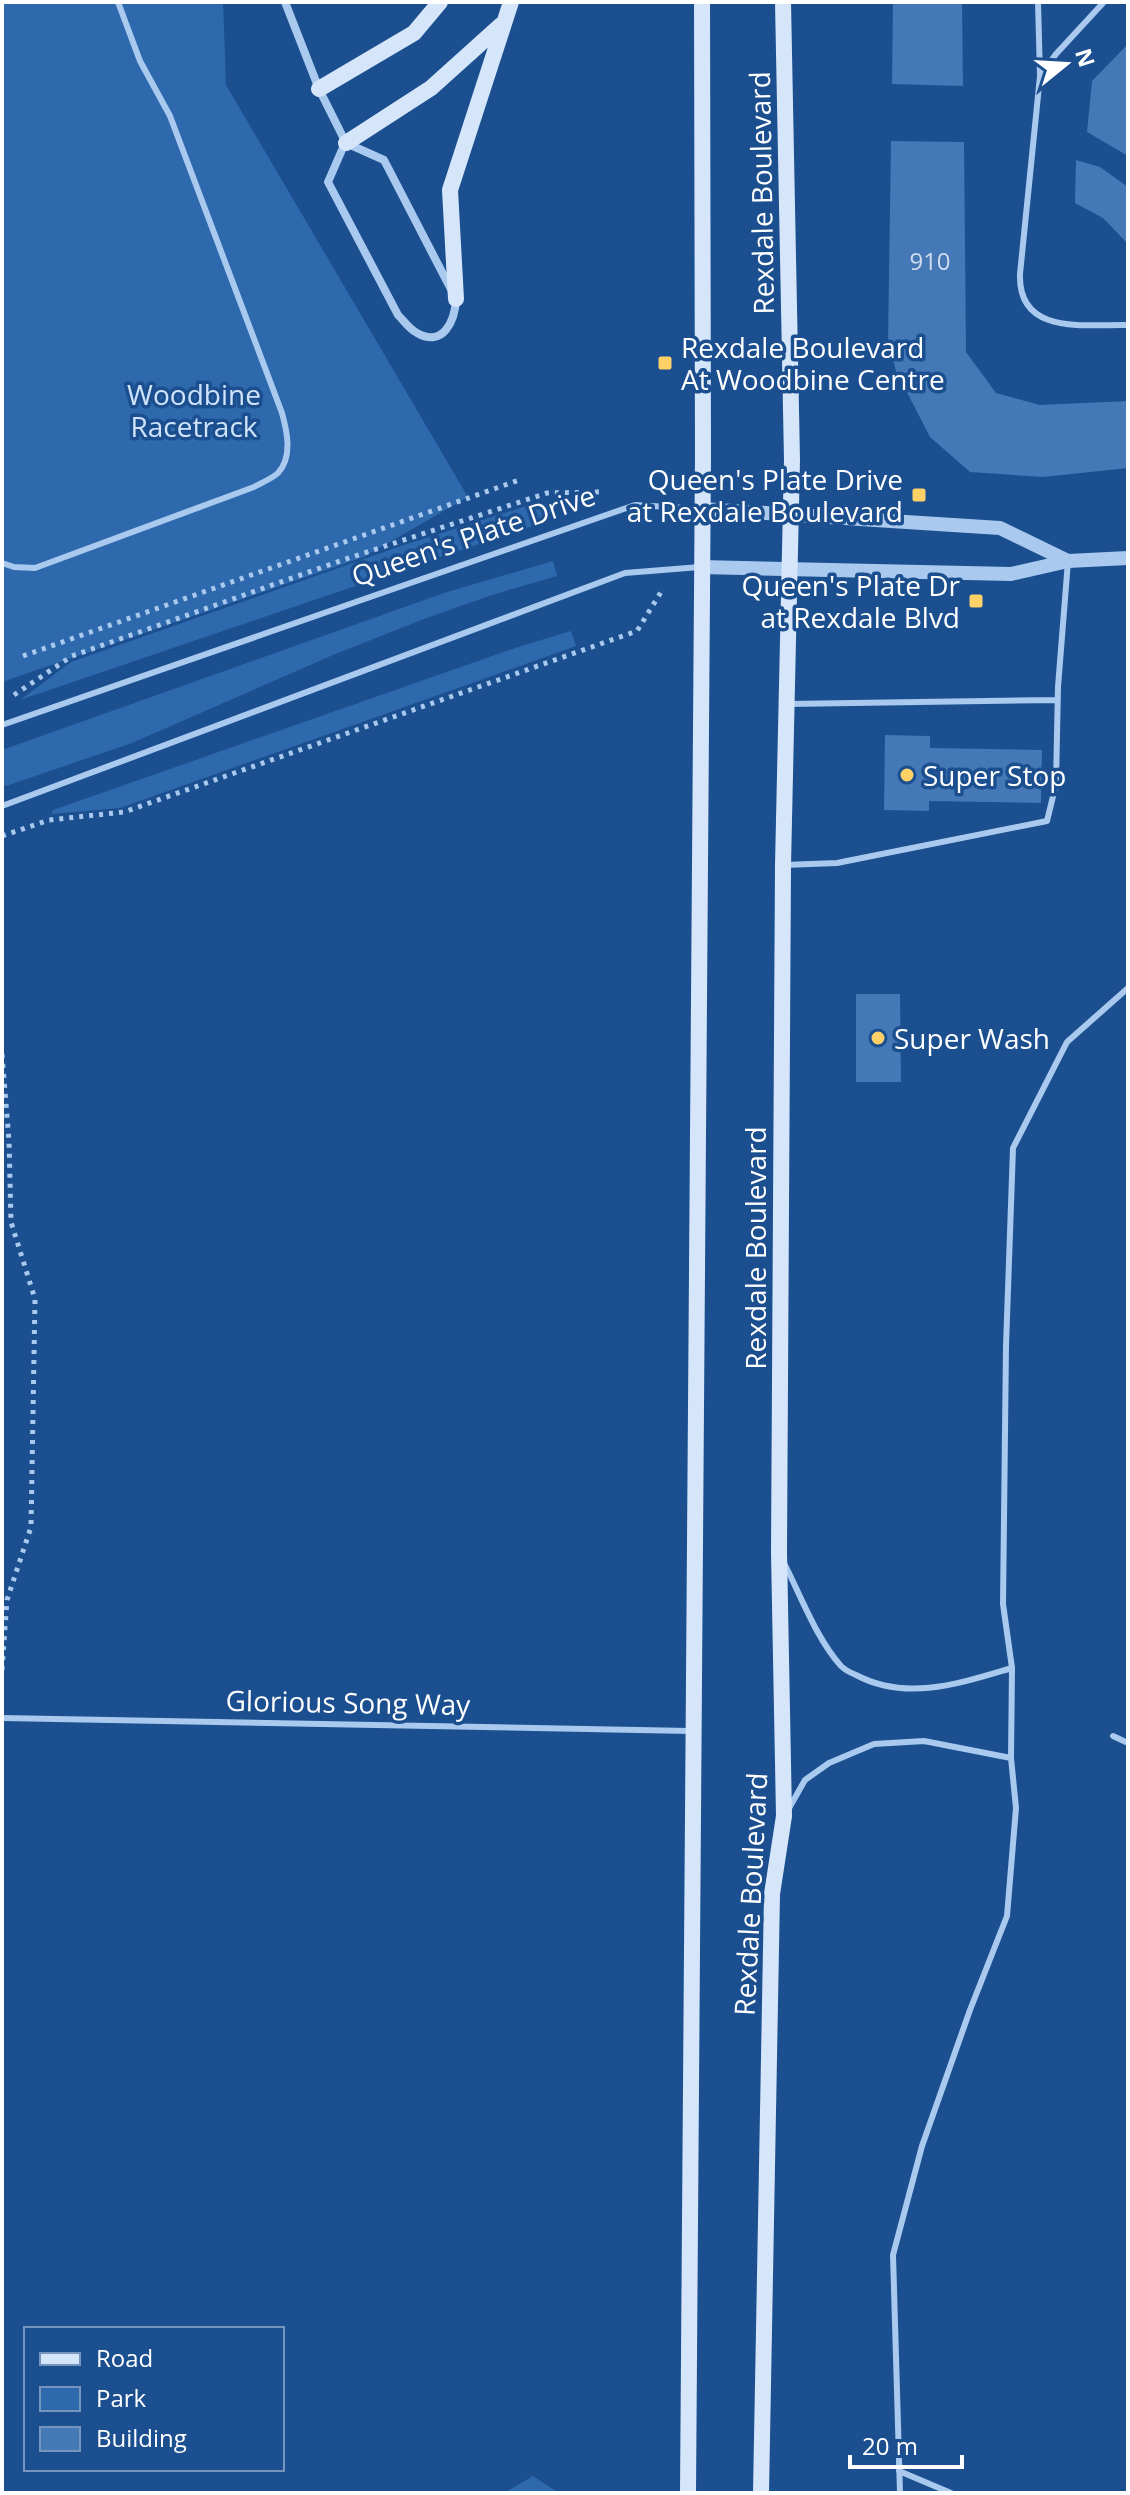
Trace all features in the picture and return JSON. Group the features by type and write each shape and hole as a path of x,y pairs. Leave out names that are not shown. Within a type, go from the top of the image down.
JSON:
{"main road":[{"path":"319,89 414,33 440,2"},
{"path":"456,299 450,190 511,2"},
{"name":"Rexdale Boulevard","path":"688,2493 702,509 702,2"},
{"name":"Rexdale Boulevard","path":"761,2493 772,1894 784,1816 779,1552 783,865 792,460 783,2"},
{"path":"346,143 431,88 502,24"}],"street":[{"path":"285,2 319,89 346,143 384,160 456,299 455,316 447,330 434,336 422,335 413,331 398,315 328,182 346,143"},
{"name":"Queen's Plate Drive","path":"702,509 1000,528 1068,561"},
{"name":"Queen's Plate Drive","path":"701,567 1011,574 1068,561 1128,558"}],"lane":[{"path":"2,563 35,568 254,487 278,473 286,457 288,435 282,413 170,116 140,61 118,2"},
{"path":"1038,2 1040,76 1020,274 1022,295 1034,313 1053,323 1128,325"},
{"path":"1040,76 1104,2"},
{"name":"Queen's Plate Drive","path":"2,725 635,505 702,509"},
{"path":"783,865 837,863 1047,821 1056,784 1057,700 1068,561"},
{"name":"Queen's Plate Drive","path":"2,806 625,573 701,567"},
{"path":"787,704 1057,700"},
{"path":"900,2493 893,2255 922,2146 1007,1916 1016,1808 1011,1758 1012,1668 1003,1590 1006,1346 1013,1148 1067,1042 1128,988"},
{"path":"779,1552 842,1668 866,1681 896,1689 947,1687 1012,1668"},
{"name":"Glorious Song Way","path":"2,1718 693,1731"},
{"path":"1113,1736 1128,1743"},
{"path":"784,1816 805,1780 829,1763 874,1744 924,1741 1011,1758"},
{"path":"899,2471 951,2493"}],"path":[{"path":"23,656 522,479"},
{"path":"9,698 72,656 503,506 547,493 599,491 635,505"},
{"path":"2,836 49,820 124,812 637,631 675,568"},
{"path":"2,1054 11,1222 35,1299 31,1527 7,1600 2,1670"}],"green space":[{"name":"Woodbine Racetrack","path":"2,2 223,2 226,85 468,497 364,557 2,682"},
{"path":"539,502 544,522 20,700 71,662 398,547"},
{"path":"553,561 557,576 424,619 333,655 132,743 6,786 2,784 2,750 444,593"},
{"path":"571,631 576,646 120,808 52,814 53,810"},
{"path":"533,2476 559,2493 504,2493"}],"building":[{"path":"893,2 962,2 963,86 892,84"},
{"path":"1128,44 1128,156 1087,132 1092,81"},
{"path":"891,141 964,142 966,352 996,393 1040,405 1128,401 1128,468 1043,477 970,472 930,437 896,371 888,341"},
{"path":"1076,160 1100,167 1128,187 1128,244 1103,218 1075,203"},
{"path":"885,735 930,736 930,748 1042,750 1041,803 929,801 929,811 884,810"},
{"name":"Super Wash","path":"856,994 900,994 901,1082 856,1082"}],"place":[{"name":"Rexdale Boulevard At Woodbine Centre","path":"665,363"},
{"name":"Queen's Plate Drive at Rexdale Boulevard","path":"919,495"},
{"name":"Queen's Plate Dr at Rexdale Blvd","path":"976,601"},
{"name":"Super Stop","path":"907,775"},
{"name":"Super Wash","path":"878,1038"}]}
